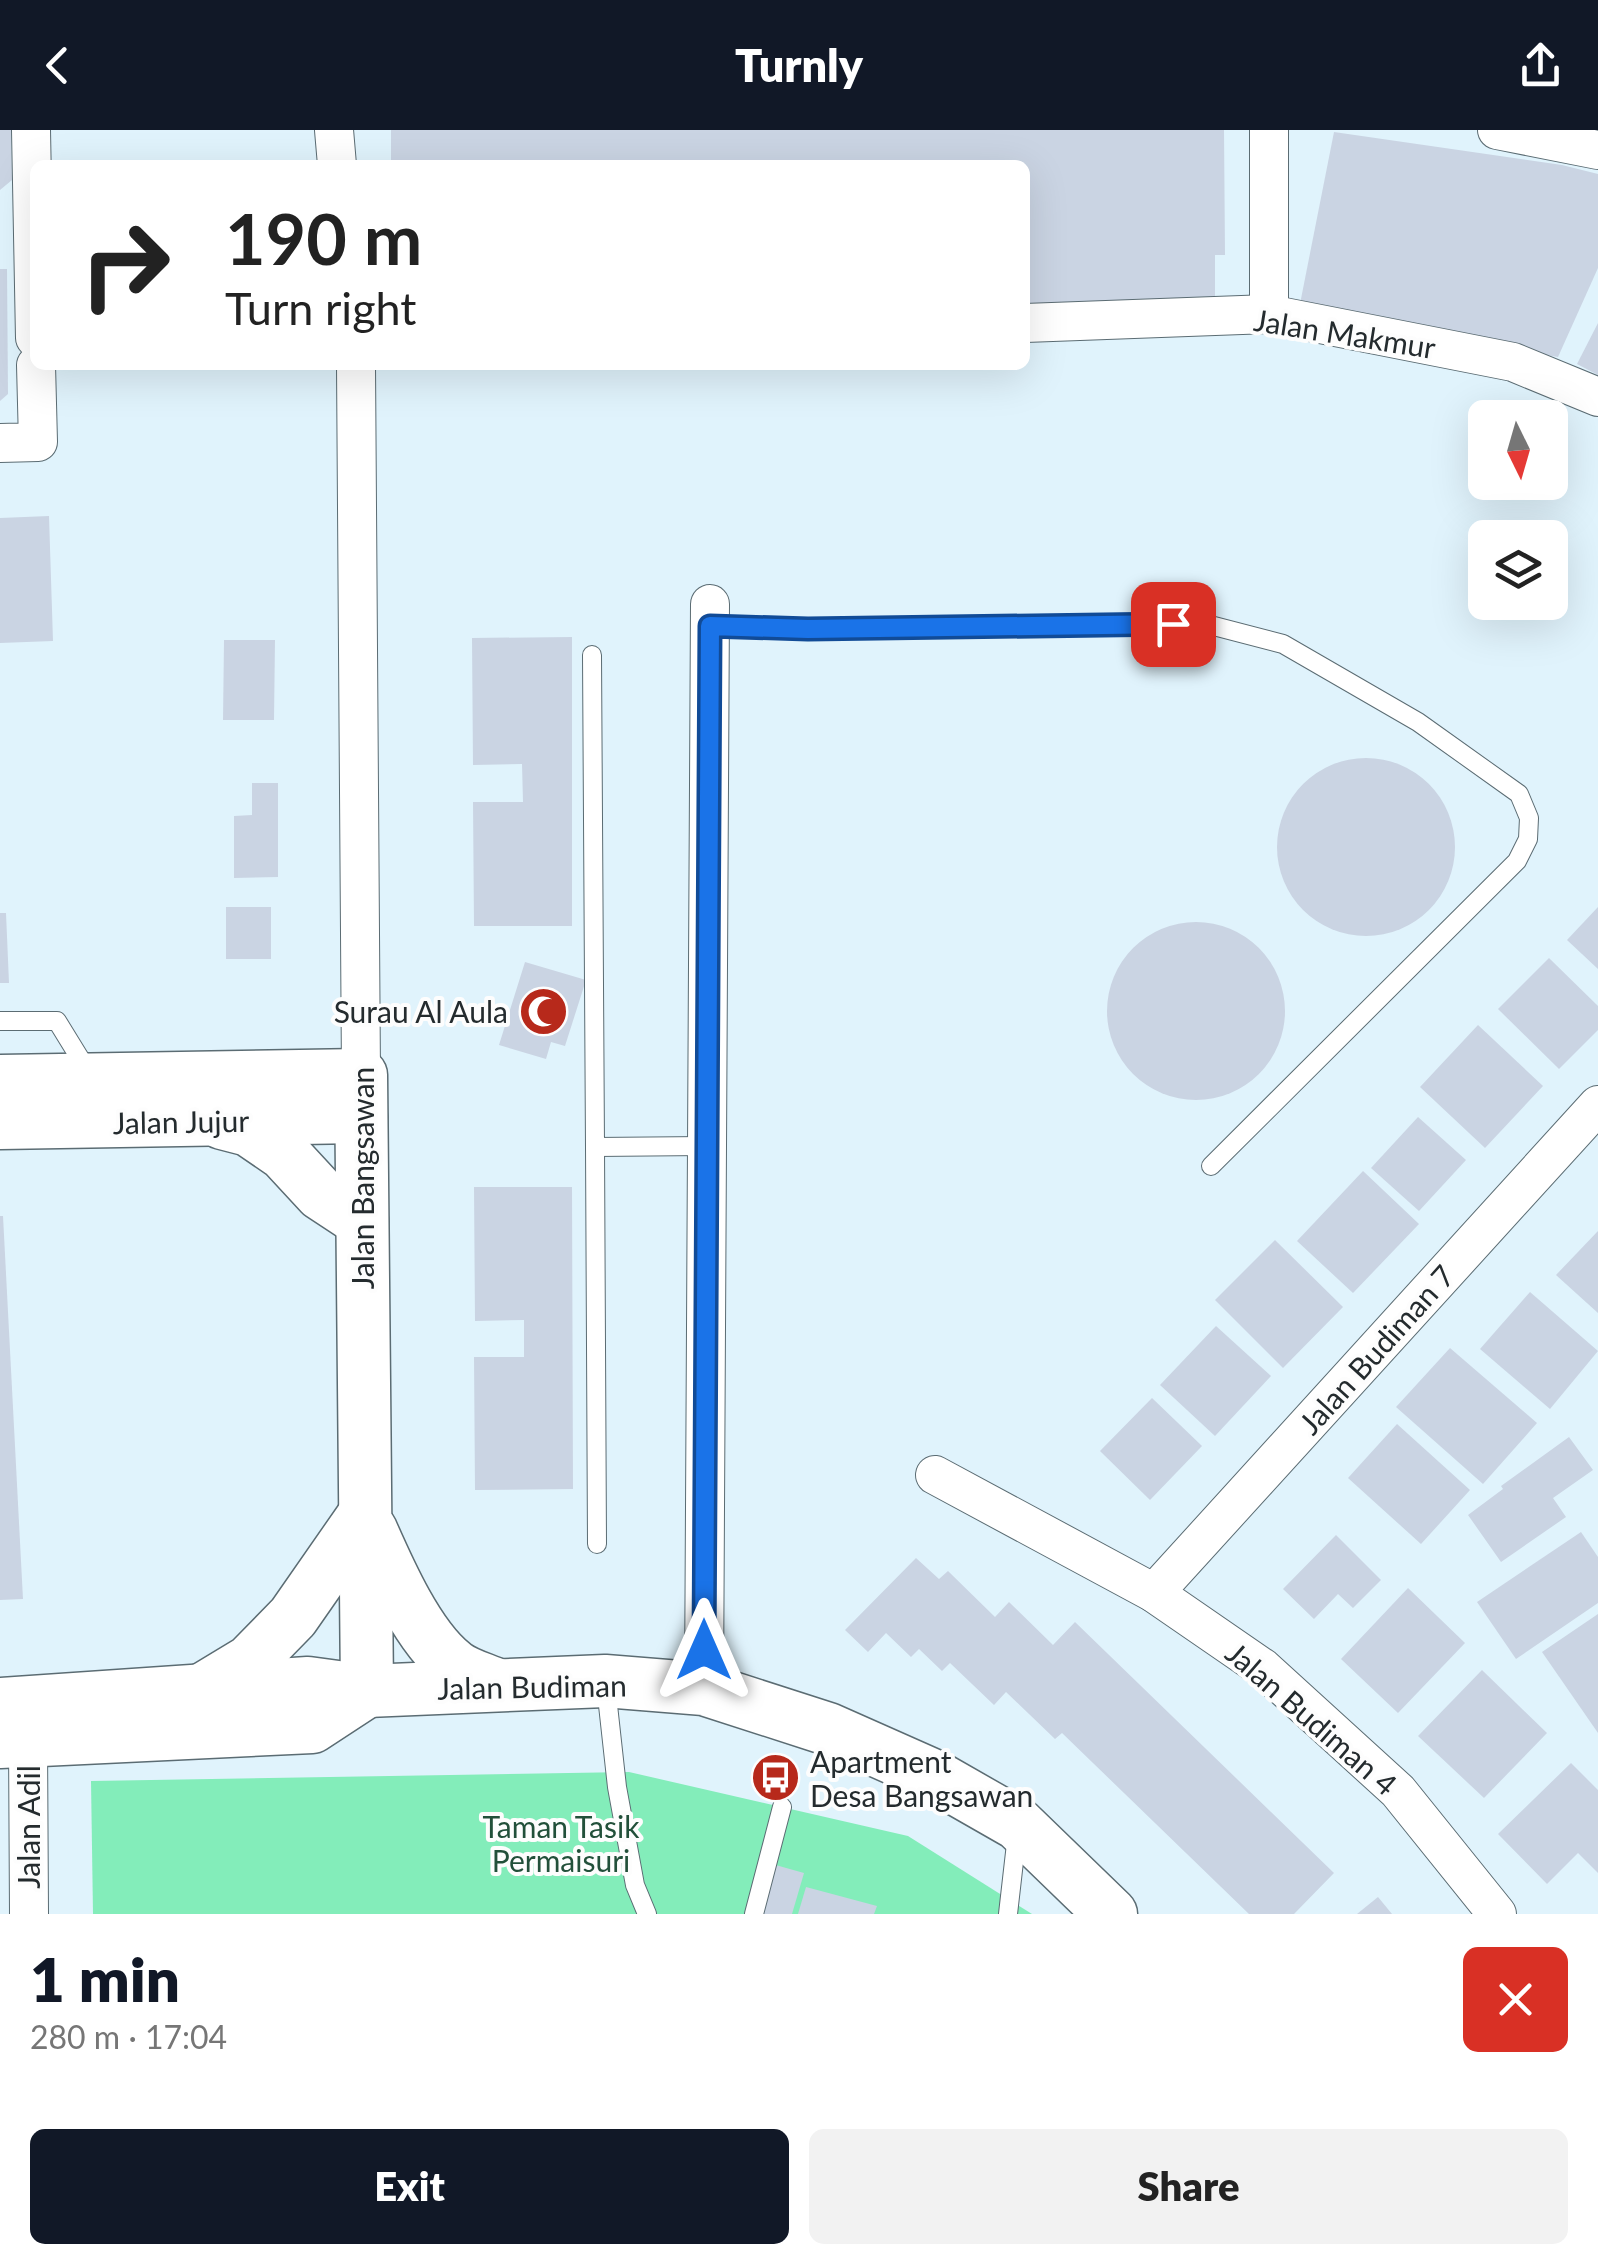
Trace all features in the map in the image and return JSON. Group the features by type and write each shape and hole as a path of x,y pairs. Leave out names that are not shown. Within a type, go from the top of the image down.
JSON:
{"street":[{"path":"30,308 16,223 31,130"},
{"path":"334,130 337,160"},
{"path":"1269,130 1269,314"},
{"path":"1497,130 1598,150"},
{"name":"Jalan Makmur","path":"1030,323 1269,314 1513,362 1598,396"},
{"path":"0,442 38,442 36,370"},
{"name":"Jalan Bangsawan","path":"356,370 367,1691"},
{"path":"704,1689 710,615"},
{"name":"Jalan Jujur","path":"0,1081 86,1080 361,1096"},
{"name":"Jalan Jujur","path":"0,1123 216,1121 361,1096"},
{"name":"Jalan Budiman 7","path":"1154,1593 1598,1105"},
{"path":"216,1121 249,1130 284,1154 320,1194 362,1222"},
{"name":"Jalan Budiman 4","path":"935,1475 1154,1593 1263,1668 1398,1791 1496,1914"},
{"path":"364,1515 398,1589 436,1644 454,1666 497,1685"},
{"path":"201,1690 250,1661 293,1618 364,1515"},
{"name":"Jalan Budiman","path":"9,1729 201,1690 308,1684 367,1691 605,1681 704,1689 828,1729 934,1776 1018,1824 1111,1914"},
{"path":"9,1729 312,1727 367,1691"},
{"name":"Jalan Adil","path":"9,1729 28,1914"}],"lane":[{"path":"710,615 808,629 1210,625 1283,644 1418,722 1519,794 1529,818 1528,839 1517,861 1210,1166"},
{"path":"592,654 597,1544"},
{"path":"0,1021 57,1020 81,1060 86,1080"},
{"path":"595,1148 706,1146"},
{"path":"605,1681 617,1787 635,1885 646,1914"},
{"path":"754,1914 782,1808"},
{"path":"1008,1914 1018,1824"}],"green space":[{"name":"Taman Tasik Permaisuri","path":"629,1772 908,1836 1032,1914 93,1914 91,1781"}],"building":[{"path":"0,130 11,130 12,180 0,190"},
{"path":"391,130 1224,130 1225,255 1215,255 1215,306 1030,308 1030,160 391,160"},
{"path":"1334,132 1562,165 1598,174 1598,268 1558,357 1298,314"},
{"path":"0,269 7,269 8,394 0,401"},
{"path":"1598,323 1598,375 1577,364"},
{"path":"49,516 53,641 0,643 0,518"},
{"path":"572,637 572,926 474,926 473,802 523,802 522,764 473,765 472,638"},
{"path":"224,640 275,640 274,720 223,720"},
{"path":"1366,758 1400,765 1429,784 1448,813 1455,847 1448,881 1429,910 1400,929 1366,936 1332,929 1303,910 1284,881 1277,847 1284,813 1303,784 1332,765"},
{"path":"252,783 278,783 278,877 234,878 234,816 252,815"},
{"path":"226,907 271,907 271,959 226,959"},
{"path":"1598,907 1598,969 1567,940"},
{"path":"0,913 6,913 9,983 0,983"},
{"path":"1196,922 1230,929 1259,948 1278,977 1285,1011 1278,1045 1259,1074 1230,1093 1196,1100 1162,1093 1133,1074 1114,1045 1107,1011 1114,977 1133,948 1162,929"},
{"path":"1549,958 1598,1006 1598,1030 1559,1069 1498,1009"},
{"name":"Surau Al Aula","path":"525,962 586,980 565,1046 551,1042 546,1059 499,1045"},
{"path":"1478,1025 1543,1086 1485,1148 1420,1087"},
{"path":"1418,1117 1466,1160 1419,1211 1371,1168"},
{"path":"1363,1171 1419,1224 1353,1293 1297,1241"},
{"path":"474,1187 572,1187 573,1489 475,1490 474,1357 524,1357 524,1320 475,1321"},
{"path":"0,1216 23,1599 0,1600"},
{"path":"1598,1231 1598,1313 1556,1275"},
{"path":"1275,1240 1343,1307 1283,1368 1215,1300"},
{"path":"1530,1292 1598,1351 1550,1409 1480,1349"},
{"path":"1216,1326 1271,1376 1215,1436 1160,1385"},
{"path":"1450,1348 1537,1423 1483,1484 1396,1407"},
{"path":"1152,1398 1202,1446 1150,1500 1100,1451"},
{"path":"1397,1424 1470,1490 1421,1544 1348,1478"},
{"path":"1569,1437 1593,1470 1553,1498 1566,1517 1501,1562 1468,1515"},
{"path":"1581,1532 1598,1557 1598,1603 1516,1659 1477,1602"},
{"path":"1336,1535 1381,1580 1353,1608 1338,1594 1314,1619 1283,1589"},
{"path":"916,1558 939,1579 948,1571 995,1617 1009,1602 1053,1645 1075,1622 1334,1873 1294,1914 1249,1914 1062,1733 1055,1739 1006,1692 994,1705 950,1663 942,1671 919,1649 911,1657 886,1633 868,1652 845,1630"},
{"path":"1408,1588 1465,1643 1398,1713 1341,1659"},
{"path":"1598,1614 1598,1733 1542,1652"},
{"path":"1482,1670 1547,1733 1484,1798 1418,1736"},
{"path":"1571,1763 1598,1790 1598,1873 1578,1853 1547,1884 1498,1834"},
{"path":"772,1864 804,1873 792,1914 758,1914"},
{"path":"806,1887 877,1906 874,1914 798,1914"},
{"path":"1378,1897 1392,1914 1357,1914"}],"place":[{"name":"Surau Al Aula","path":"543,1011"},
{"name":"Apartment Desa Bangsawan","path":"775,1778"}],"route":[{"path":"704,1650 710,626 808,629 1173,624"}]}
